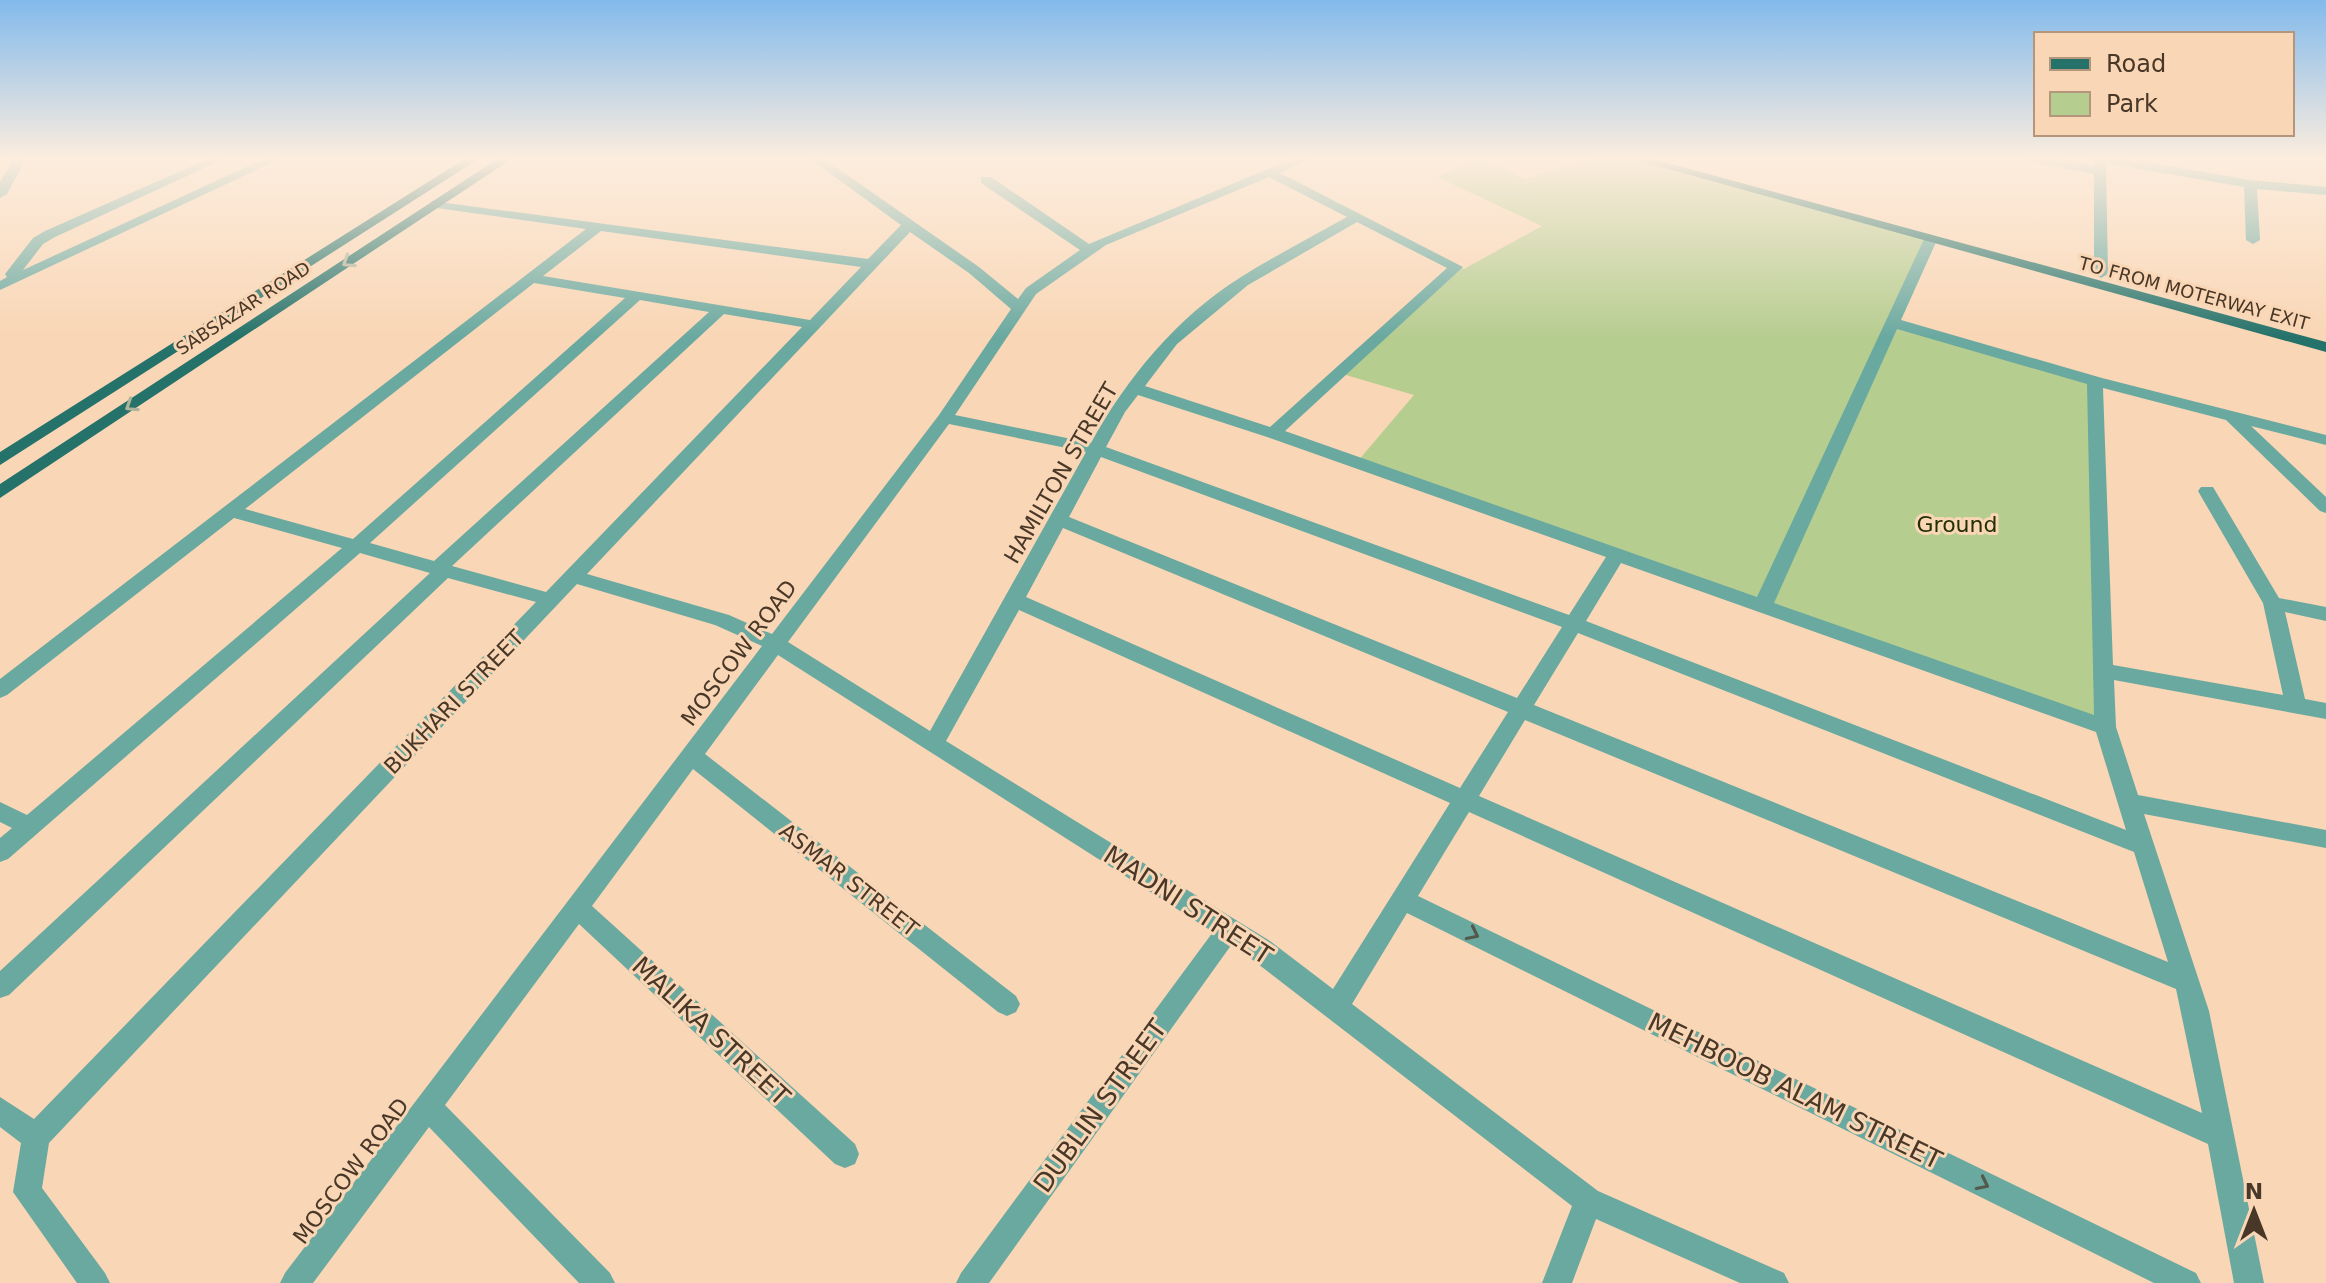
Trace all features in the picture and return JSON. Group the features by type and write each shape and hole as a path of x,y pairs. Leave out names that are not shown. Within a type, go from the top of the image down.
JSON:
{"main road":[{"name":"SABSAZAR ROAD","path":"0,460 380,218"},
{"name":"SABSAZAR ROAD","path":"0,492 416,218"},
{"name":"TO FROM MOTERWAY EXIT","path":"1850,218 2326,347"},
{"name":"TO FROM MOTERWAY EXIT","path":"1897,218 2326,333"}],"street":[{"path":"18,278 12,274 38,241 89,218"},
{"path":"0,286 147,218"},
{"path":"534,218 872,264"},
{"path":"899,218 974,270 1019,308"},
{"path":"1042,218 1089,250"},
{"name":"MOSCOW ROAD","path":"295,1283 945,418 1031,291 1101,242 1160,218"},
{"name":"HAMILTON STREET","path":"934,743 1095,449 1134,388 1172,341 1243,282 1355,218"},
{"path":"1273,433 1456,267 1362,218"},
{"path":"2100,218 2101,274"},
{"path":"2252,218 2253,240"},
{"name":"BUKHARI STREET","path":"36,1137 909,225"},
{"path":"0,690 597,227"},
{"path":"1763,606 1930,240"},
{"path":"531,278 815,325"},
{"path":"0,852 356,546 636,296"},
{"path":"0,987 721,309"},
{"path":"1893,323 2326,440"},
{"path":"2095,380 2105,727 2196,1011 2249,1283"},
{"path":"1134,388 1273,433 2105,727"},
{"path":"2231,416 2326,507"},
{"path":"945,418 1095,449 1571,623 2143,846"},
{"path":"2207,491 2273,603 2296,705"},
{"path":"231,511 552,600"},
{"path":"1057,519 2186,981"},
{"path":"1336,1007 1571,623 1617,554"},
{"name":"MADNI STREET","path":"574,577 722,620 775,644 1261,949 1588,1201 1774,1283"},
{"path":"1015,600 2220,1135"},
{"path":"2273,603 2326,614"},
{"path":"2104,671 2326,711"},
{"name":"ASMAR STREET","path":"692,756 1007,1004"},
{"path":"2129,802 2326,839"},
{"path":"0,811 29,827"},
{"name":"MEHBOOB ALAM STREET","path":"1403,900 2186,1283"},
{"name":"MALIKA STREET","path":"578,908 845,1154"},
{"name":"DUBLIN STREET","path":"971,1283 1229,929"},
{"path":"429,1108 600,1283"},
{"path":"0,1110 36,1137 27,1192 95,1283"},
{"path":"1557,1283 1588,1201"}],"green space":[{"name":"Ground","path":"1525,218 1850,218 1930,240 1893,322 2095,380 2105,727 1357,462 1414,395 1339,373 1456,267 1464,269 1542,226"}]}
